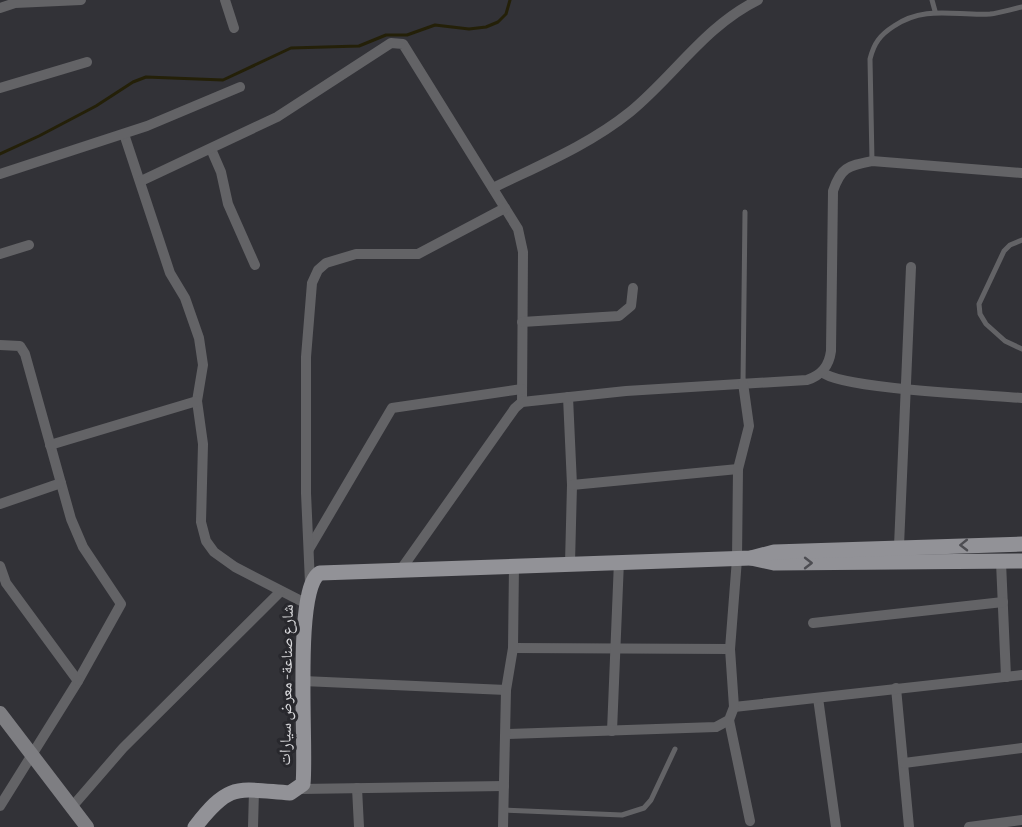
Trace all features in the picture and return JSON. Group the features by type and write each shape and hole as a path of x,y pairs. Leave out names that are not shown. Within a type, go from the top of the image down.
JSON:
{"main road":[{"path":"744,559 767,553 900,546 1022,544"},
{"path":"315,578 402,568 619,561 744,559 774,564 1022,561"},
{"name":"شارع صناعة- معرض سيارات","path":"195,827 223,795 233,791 290,793 300,789 303,778 303,681 307,604 315,578"},
{"path":"0,713 87,827"}],"street":[{"path":"0,8 14,2 81,0"},
{"path":"225,0 234,28"},
{"path":"493,188 597,135 631,111 716,26 758,0"},
{"path":"141,182 277,117 391,44 404,44 518,229 523,252 522,402"},
{"path":"0,88 87,62"},
{"path":"0,174 124,134 240,87"},
{"path":"124,134 170,273 185,298 199,338 203,365 196,401 203,444 201,522 206,541 214,552 235,567 307,604"},
{"path":"211,149 221,172 228,204 255,265"},
{"path":"402,568 515,408 522,402 742,383 807,380 822,372 831,351 834,191 839,174 851,165 872,161 1022,172"},
{"path":"315,578 309,549 306,493 306,357 312,283 318,270 326,262 356,254 418,254 505,208"},
{"path":"0,254 29,245"},
{"path":"900,546 911,267"},
{"path":"522,322 619,316 631,306 633,288"},
{"path":"0,345 20,346 26,354 71,519 83,546 121,604 78,681 0,806"},
{"path":"822,372 836,379 907,389 1022,398"},
{"path":"742,383 749,426 738,469 744,559 730,649 734,707 729,720 750,821"},
{"path":"309,549 392,408 522,389"},
{"path":"568,397 572,485 570,563"},
{"path":"50,445 196,401"},
{"path":"572,485 738,469"},
{"path":"0,504 61,483"},
{"path":"612,730 619,561"},
{"path":"1001,562 1006,677"},
{"path":"503,827 506,690 513,648 513,565"},
{"path":"0,566 6,583 78,681"},
{"path":"71,808 123,748 280,592"},
{"path":"813,623 1003,602"},
{"path":"513,648 730,649"},
{"path":"734,707 1022,675"},
{"path":"303,681 506,690"},
{"path":"896,688 909,827"},
{"path":"818,698 836,827"},
{"path":"506,734 716,727 729,720"},
{"path":"904,763 1022,748"},
{"path":"300,789 504,786"},
{"path":"357,788 359,827"},
{"path":"253,827 254,790"},
{"path":"969,827 1022,820"}],"lane":[{"path":"932,0 935,11"},
{"path":"872,161 870,59 874,44 883,33 906,17 935,11 992,14 1022,7"},
{"path":"742,383 745,212"},
{"path":"1022,240 1010,245 1004,251 980,304 980,314 986,324 1005,341 1022,349"},
{"path":"503,810 622,815 636,812 651,801 675,749"}],"waterway":[{"path":"0,154 96,106 133,82 146,77 223,80 291,48 359,46 386,35 407,35 435,25 469,29 486,27 498,22 506,14 510,0"}]}
